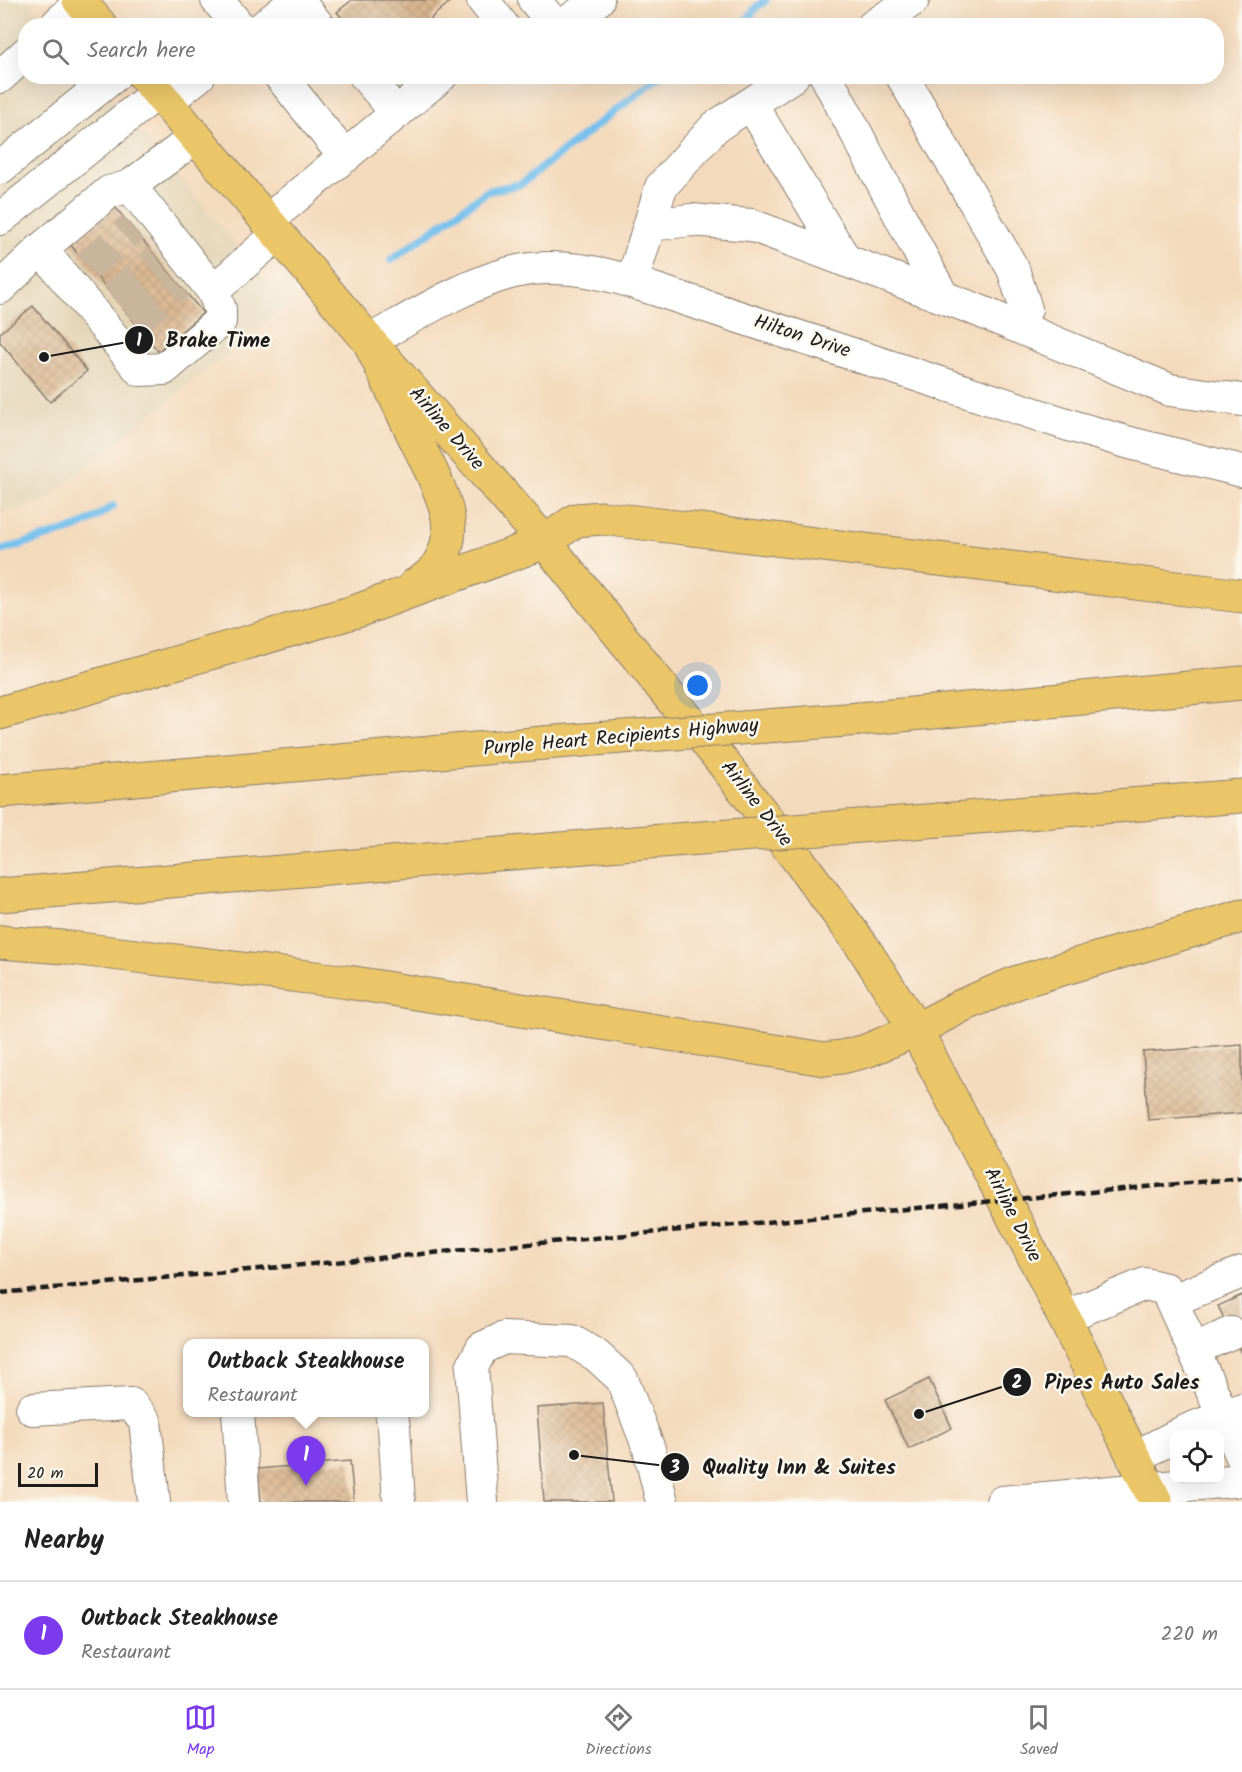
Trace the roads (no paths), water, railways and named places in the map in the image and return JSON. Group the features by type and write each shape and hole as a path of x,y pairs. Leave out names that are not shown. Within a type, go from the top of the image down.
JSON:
{"main road":[{"name":"Airline Drive","path":"156,90 369,341 544,542 720,759 863,947 916,1029 1153,1496"},
{"path":"357,611 418,583 433,573 443,557 448,541 448,519 441,495 369,341"},
{"path":"0,713 357,611 544,542 576,520 602,518 1242,596"},
{"name":"Purple Heart Recipients Highway","path":"0,791 543,743 859,719 1242,683"},
{"path":"0,895 1242,796"},
{"path":"0,942 97,951 348,982 824,1059 866,1051 1018,982 1242,916"}],"street":[{"path":"217,0 232,18"},
{"path":"274,18 297,0 313,18"},
{"path":"483,0 497,18"},
{"path":"534,0 549,18"},
{"path":"573,18 598,0"},
{"path":"885,18 913,0"},
{"path":"70,18 87,9"},
{"path":"0,77 18,60"},
{"path":"0,168 104,84"},
{"path":"0,219 156,90 174,84"},
{"path":"286,84 345,157"},
{"path":"372,84 397,113"},
{"path":"185,270 273,228 345,157 431,84"},
{"path":"632,282 661,187 715,127 782,84"},
{"path":"830,84 943,297"},
{"path":"907,84 1013,269 1026,309 1019,327"},
{"path":"751,104 846,261"},
{"path":"0,287 109,192 130,186 196,137"},
{"path":"41,249 78,273 125,331 140,370 164,369 220,321 220,309 142,220 130,186"},
{"path":"650,225 691,220 751,225 943,297 1170,390 1242,400"},
{"name":"Hilton Drive","path":"369,341 454,295 510,273 541,268 578,270 610,275 1086,430 1242,471"},
{"path":"1171,1301 1242,1272"},
{"path":"1019,1501 1153,1496 1242,1460 1233,1413 1193,1350 1166,1289 1145,1284 1064,1317"},
{"path":"1193,1350 1231,1332"},
{"path":"482,1502 472,1366 482,1348 504,1338 572,1341 597,1356 622,1379 649,1449 662,1502"},
{"path":"32,1409 131,1404 145,1421 154,1502"},
{"path":"1187,1430 1233,1413"},
{"path":"238,1417 244,1502"},
{"path":"391,1417 394,1427 399,1502"},
{"path":"1134,1458 1170,1439"}],"waterway":[{"path":"748,18 766,0"},
{"path":"391,260 488,191 521,184 650,84"},
{"path":"0,551 78,527 113,506"}],"tunnel":[{"path":"87,266 133,228"},
{"path":"113,297 159,260"},
{"path":"134,322 179,284"}],"railway":[{"path":"0,1293 1242,1178"}],"place":[{"name":"Brake Time","path":"44,357"},
{"name":"Pipes Auto Sales","path":"919,1414"},
{"name":"Quality Inn & Suites","path":"574,1455"},
{"name":"Outback Steakhouse","path":"306,1486"}]}
